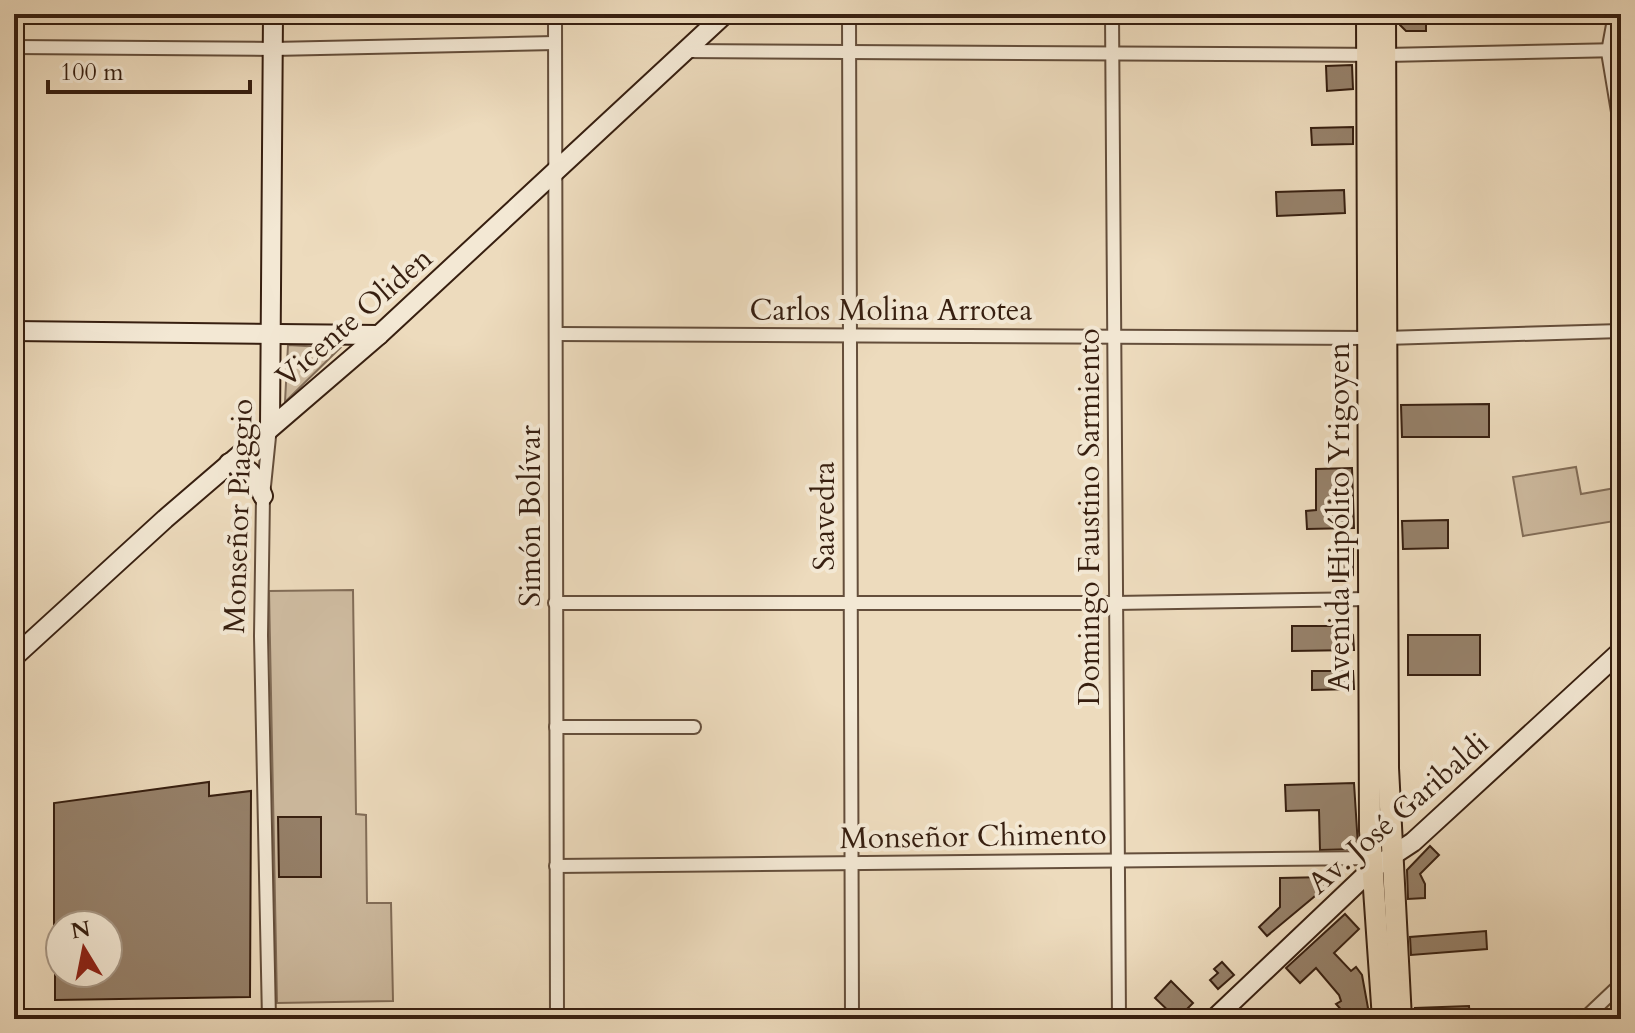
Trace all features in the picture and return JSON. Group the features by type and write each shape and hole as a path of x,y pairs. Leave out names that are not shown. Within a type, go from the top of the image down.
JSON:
{"main road":[{"name":"Avenida Hipólito Yrigoyen","path":"1367,14 1376,55 1377,338 1388,768 1378,861 1401,1019"},
{"name":"Avenida Hipólito Yrigoyen","path":"1376,55 1385,14"},
{"name":"Avenida Hipólito Yrigoyen","path":"1377,338 1370,599 1383,1019"}],"street":[{"name":"Monseñor Piaggio","path":"269,1019 262,754 263,496 270,427 273,14"},
{"name":"Simón Bolívar","path":"555,14 557,1019"},
{"name":"Vicente Oliden","path":"14,657 229,463 379,335 725,14"},
{"name":"Saavedra","path":"849,14 852,1019"},
{"name":"Domingo Faustino Sarmiento","path":"1112,14 1119,1019"},
{"path":"1615,14 1614,51 1621,130"},
{"path":"14,47 273,49 555,43"},
{"path":"685,51 1376,55 1614,51"},
{"path":"14,331 379,335"},
{"name":"Carlos Molina Arrotea","path":"557,334 1377,338 1621,331"},
{"path":"229,463 244,466 253,474 263,496"},
{"path":"555,603 1115,603 1370,599"},
{"name":"Av. José Garibaldi","path":"1214,1019 1378,861 1413,842 1621,651"},
{"path":"556,727 694,727"},
{"name":"Monseñor Chimento","path":"556,866 1116,860 1378,861"},
{"path":"1584,1019 1621,984"}],"shaded area":[{"path":"288,345 340,348 285,402"},
{"path":"1576,467 1581,494 1621,487 1621,520 1523,536 1513,477"},
{"path":"353,590 356,814 366,815 367,903 391,903 393,1001 277,1003 269,591"}],"building":[{"path":"1400,14 1426,14 1426,31 1406,31 1400,25"},
{"path":"1352,65 1353,89 1327,91 1326,66"},
{"path":"1353,127 1353,144 1312,145 1311,128"},
{"path":"1344,190 1345,213 1277,216 1276,192"},
{"path":"1489,404 1489,437 1402,437 1401,405"},
{"path":"1352,468 1354,528 1307,529 1306,511 1316,510 1316,469"},
{"path":"1448,520 1448,548 1403,549 1402,521"},
{"path":"1333,549 1353,549 1353,575 1349,581 1333,581"},
{"path":"1292,626 1344,626 1353,635 1354,650 1292,651"},
{"path":"1408,635 1480,635 1480,675 1408,675"},
{"path":"1312,671 1353,671 1354,689 1312,690"},
{"path":"209,782 209,796 251,791 250,997 55,1000 55,989 124,989 124,909 54,909 54,803"},
{"path":"1354,783 1358,846 1355,849 1320,850 1319,810 1286,811 1285,785"},
{"path":"278,817 321,817 321,877 279,877"},
{"path":"1430,846 1439,855 1420,874 1425,884 1425,898 1408,899 1407,870"},
{"path":"1326,877 1327,886 1267,936 1259,927 1280,907 1280,878"},
{"path":"1345,914 1359,929 1334,953 1351,971 1356,967 1362,975 1368,1008 1356,1019 1349,1011 1345,1014 1336,1004 1341,1001 1339,995 1316,968 1300,983 1286,968"},
{"path":"1486,931 1487,949 1411,955 1410,937"},
{"path":"1222,962 1234,975 1218,989 1210,980 1218,973 1214,969"},
{"path":"1171,981 1193,1003 1177,1019 1155,998"},
{"path":"1469,1006 1470,1019 1416,1019 1415,1008"}]}
